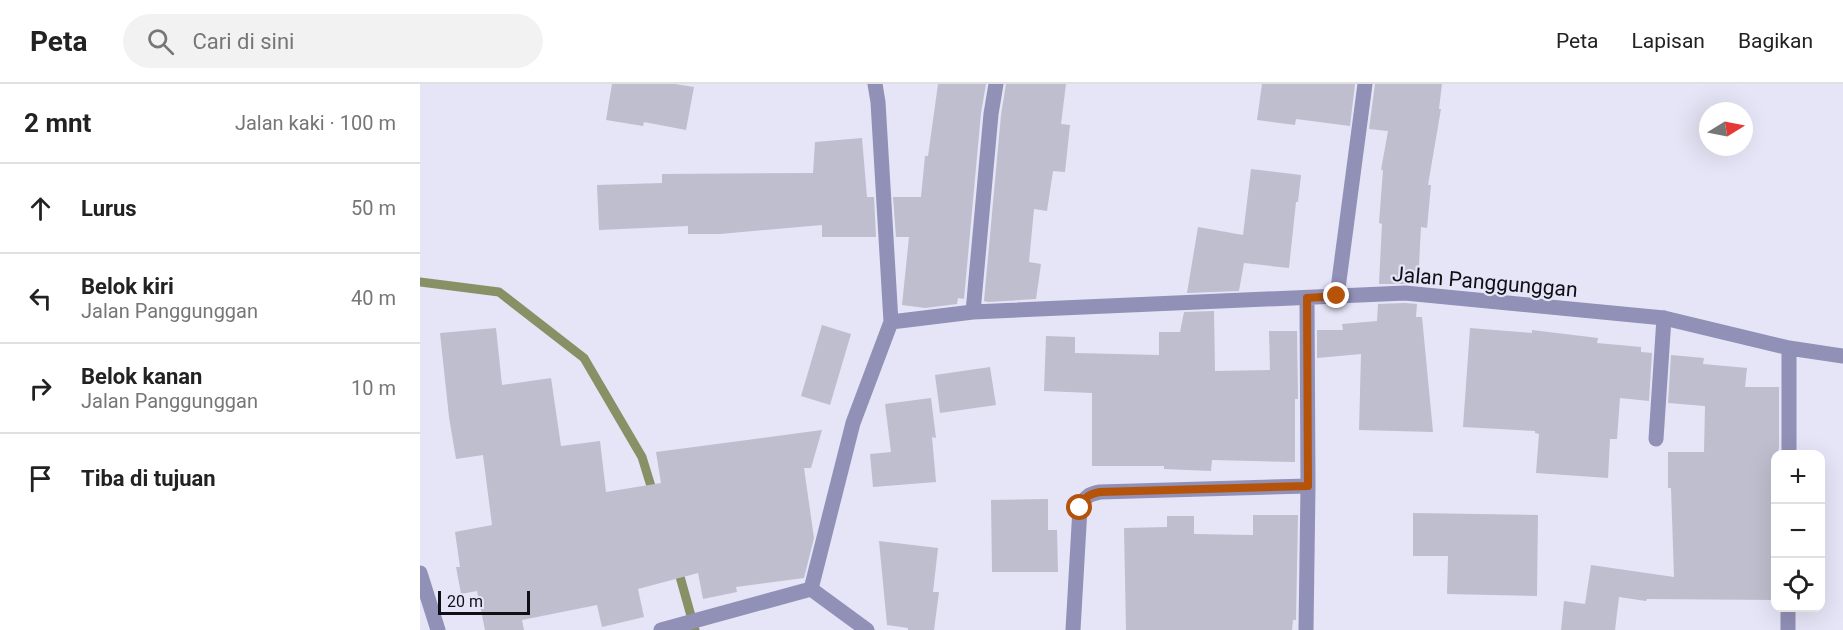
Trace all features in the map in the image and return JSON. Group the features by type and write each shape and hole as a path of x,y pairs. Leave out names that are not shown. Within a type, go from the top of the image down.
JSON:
{"street":[{"path":"811,589 853,423 891,322 875,84"},
{"path":"974,312 991,114 996,84"},
{"path":"1337,296 1365,84"},
{"name":"Jalan Panggunggan","path":"891,322 974,312 1405,293 1664,318 1789,348 1843,356"},
{"path":"1306,630 1307,298"},
{"path":"1656,439 1664,318"},
{"path":"1789,348 1789,450"},
{"path":"1073,630 1080,508 1083,500 1090,494 1308,486"},
{"path":"420,573 438,630"},
{"path":"661,630 811,589"},
{"path":"811,589 867,630"},
{"path":"1788,612 1788,630"}],"building":[{"path":"612,84 675,84 694,87 686,130 644,122 643,126 606,120"},
{"path":"938,84 986,84 981,113 964,299 958,298 957,304 925,308 902,305 909,237 896,237 893,197 921,197 925,156 928,156"},
{"path":"1006,84 1066,84 1061,124 1070,125 1065,172 1053,171 1047,211 1034,209 1029,262 1041,264 1036,299 988,302 984,301 1001,115"},
{"path":"1262,84 1355,84 1350,126 1296,119 1295,125 1257,120"},
{"path":"1375,84 1442,84 1439,109 1441,109 1428,185 1431,185 1427,228 1421,227 1418,284 1379,284 1382,224 1379,223 1383,170 1381,170 1388,131 1369,129"},
{"path":"862,138 867,197 874,197 876,237 822,237 822,225 720,234 688,234 688,226 599,230 597,185 662,183 662,174 813,173 815,142"},
{"path":"1251,169 1301,175 1289,268 1244,263 1239,291 1187,293 1198,227 1243,235"},
{"path":"1378,304 1417,304 1416,317 1422,317 1433,432 1359,430 1361,354 1317,358 1317,330 1343,330 1342,324 1377,321"},
{"path":"1214,311 1215,371 1270,370 1269,331 1297,331 1298,399 1295,399 1295,462 1212,460 1211,471 1164,469 1164,466 1092,466 1092,393 1044,391 1046,336 1075,337 1075,353 1159,355 1159,332 1180,332 1184,312"},
{"path":"822,325 851,334 830,405 801,396"},
{"path":"496,328 502,385 551,378 561,446 600,441 606,492 661,483 656,452 822,430 811,468 804,468 814,538 804,578 736,587 737,592 703,599 698,573 638,589 644,617 602,627 597,605 522,620 524,630 485,630 477,591 461,594 456,567 460,567 455,532 492,525 483,455 456,459 440,333"},
{"path":"1470,328 1532,333 1532,330 1598,338 1597,343 1641,347 1641,352 1652,353 1649,401 1620,398 1617,439 1610,439 1608,478 1536,473 1539,434 1535,431 1463,427"},
{"path":"1671,355 1704,358 1703,364 1747,368 1745,387 1779,387 1778,450 1771,450 1771,600 1647,599 1646,601 1619,597 1615,630 1561,630 1564,601 1585,604 1591,565 1674,577 1668,452 1704,452 1705,406 1668,403"},
{"path":"990,367 996,405 940,413 935,375"},
{"path":"931,398 936,438 932,437 936,482 873,487 870,454 891,452 885,404"},
{"path":"1048,499 1048,530 1057,530 1058,572 992,572 991,500"},
{"path":"1413,513 1538,515 1537,596 1447,594 1448,556 1413,556"},
{"path":"1253,515 1298,515 1296,620 1293,620 1292,630 1126,630 1124,528 1167,527 1167,516 1194,516 1194,534 1253,535"},
{"path":"879,541 938,548 933,592 939,592 934,630 908,630 908,628 887,625"}],"waterway":[{"path":"420,282 499,292 584,358 642,457 654,496"},
{"path":"677,566 695,630"}],"route":[{"path":"1080,508 1083,500 1090,494 1100,492 1308,486 1307,298 1337,296"}]}
